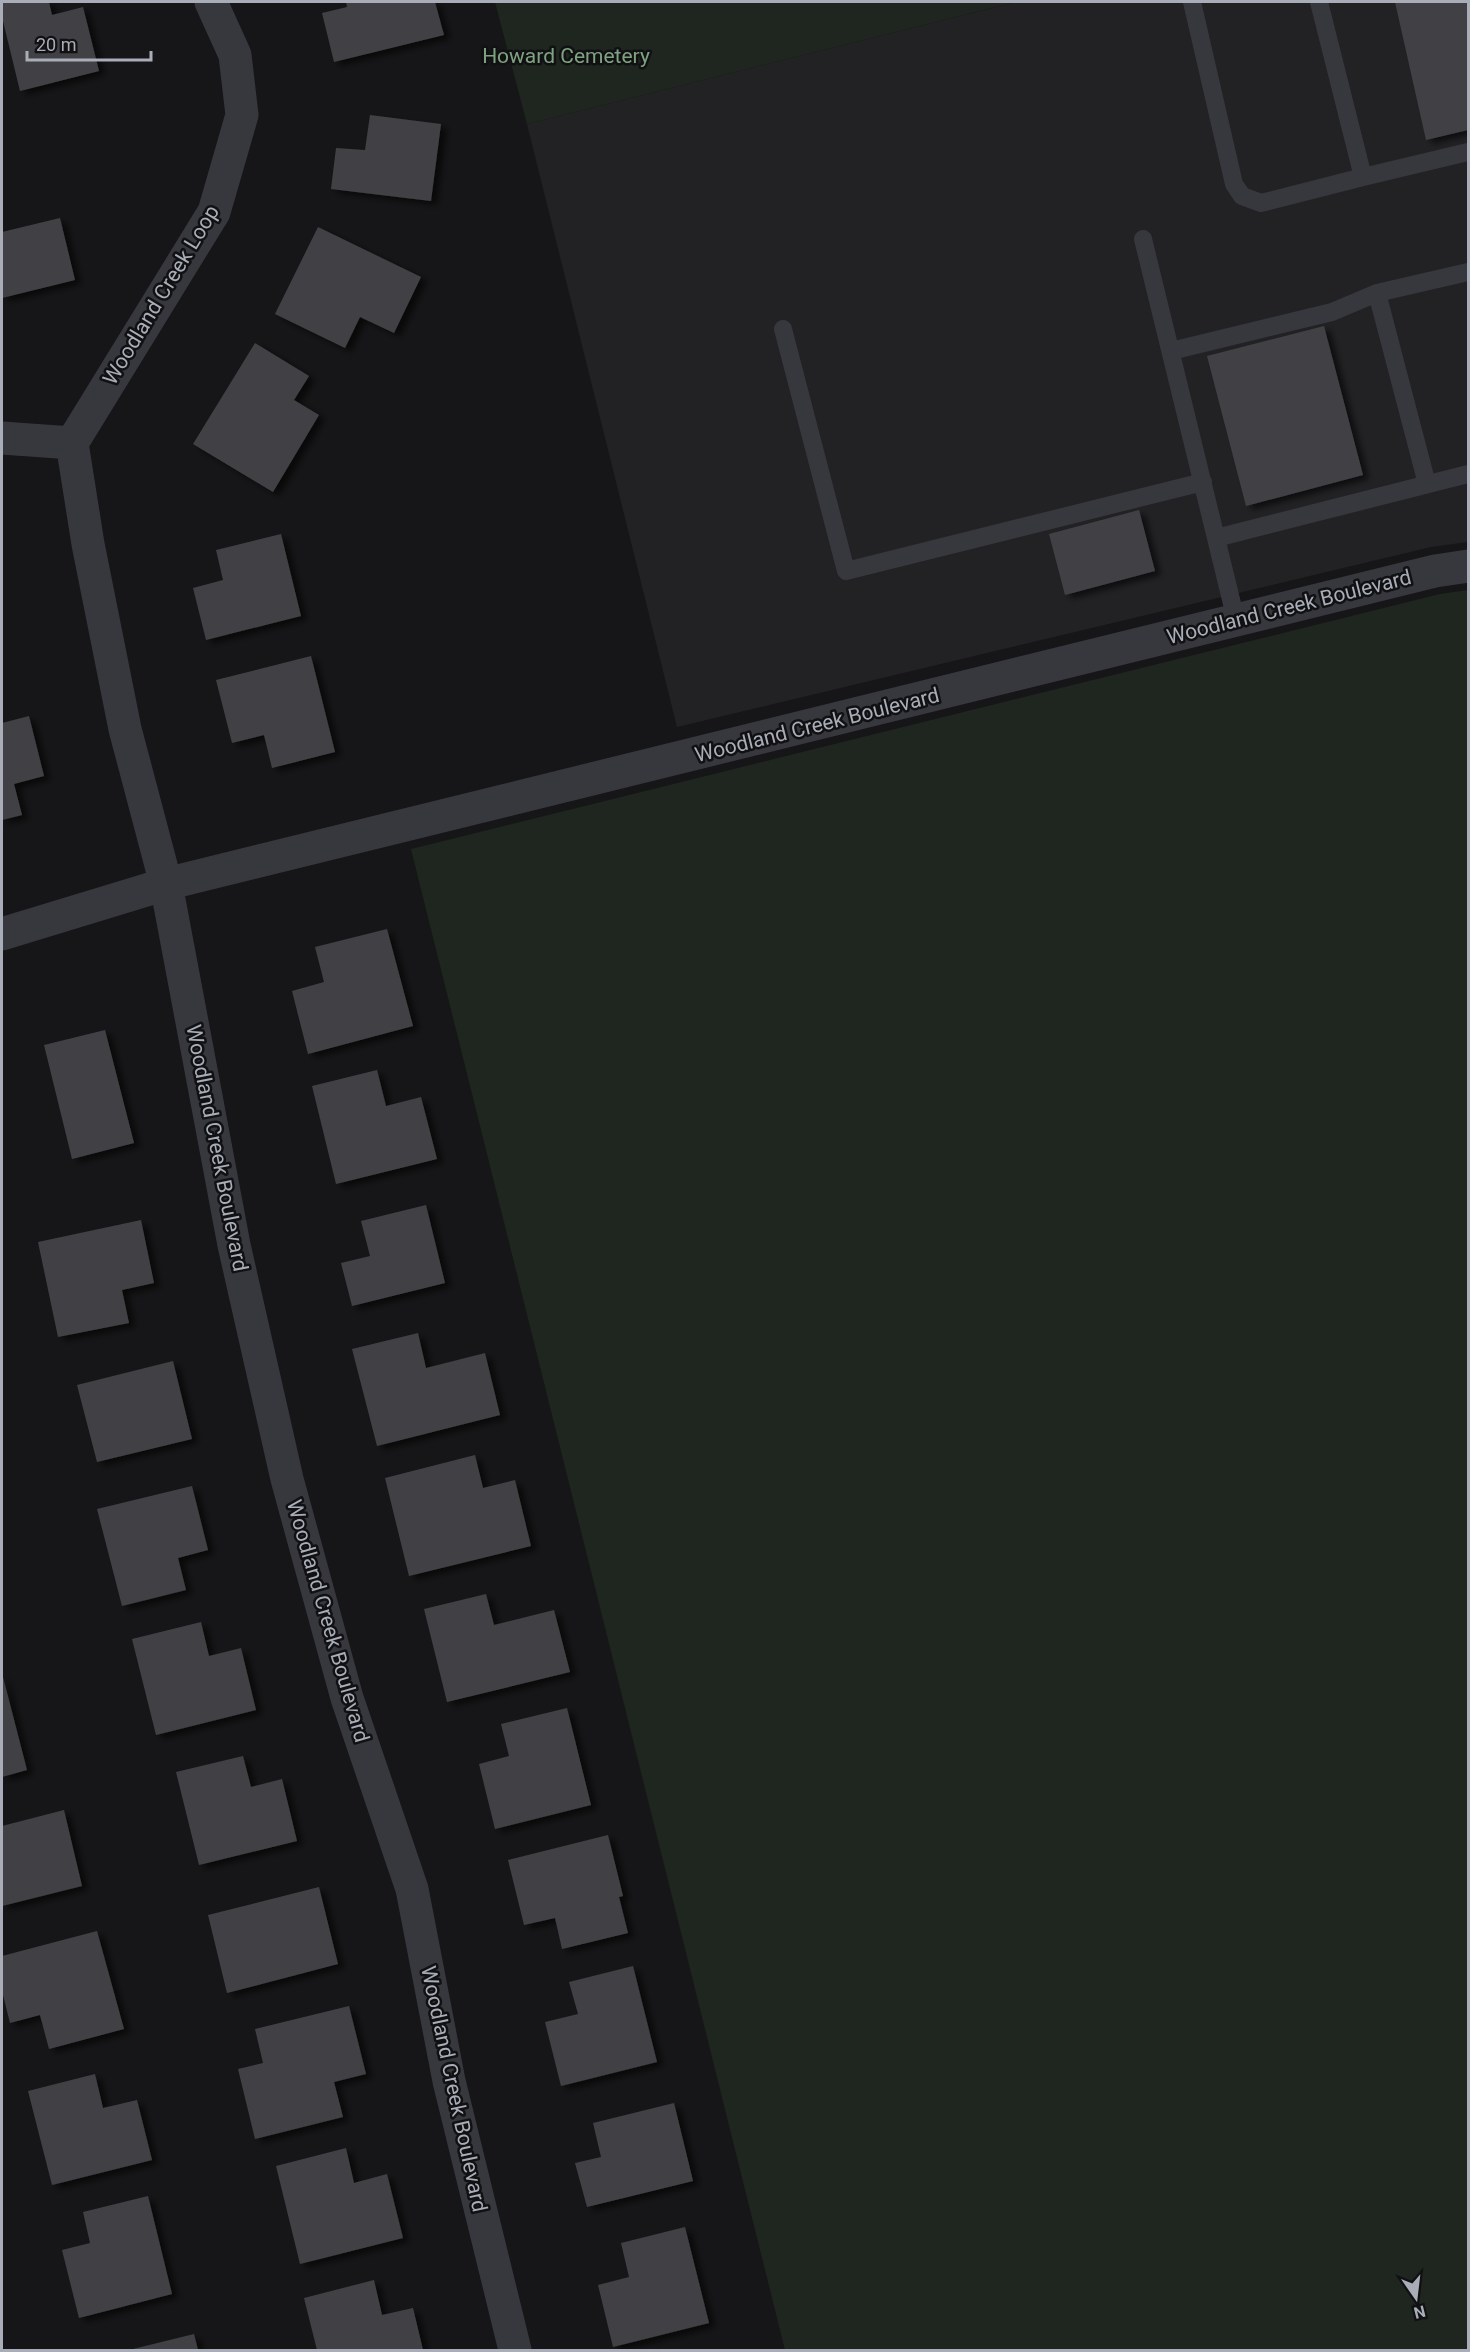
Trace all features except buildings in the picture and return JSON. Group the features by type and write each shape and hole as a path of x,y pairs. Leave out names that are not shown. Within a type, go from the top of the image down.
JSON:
{"street":[{"name":"Woodland Creek Loop","path":"72,443 214,212 242,115 235,56 211,2"},
{"path":"2,438 72,443 88,544 125,729 166,884"},
{"name":"Woodland Creek Boulevard","path":"2,934 166,884 1435,571 1468,566"},
{"name":"Woodland Creek Boulevard","path":"166,884 234,1245 286,1479 347,1698 412,1889 449,2081 515,2350"}],"lane":[{"path":"1192,2 1234,184 1242,196 1261,202 1468,152"},
{"path":"1319,2 1363,177"},
{"path":"1143,239 1236,620"},
{"path":"1171,351 1332,312 1377,293 1468,272"},
{"path":"1377,293 1427,484"},
{"path":"783,329 846,571 1203,482"},
{"path":"1216,538 1468,474"}],"shaded area":[{"path":"1016,2 1468,2 1468,542 1431,547 677,727 527,124"}],"green space":[{"name":"Howard Cemetery","path":"495,2 1016,2 527,124"},
{"path":"1468,590 1468,2350 785,2350 411,849 1440,594"}]}
